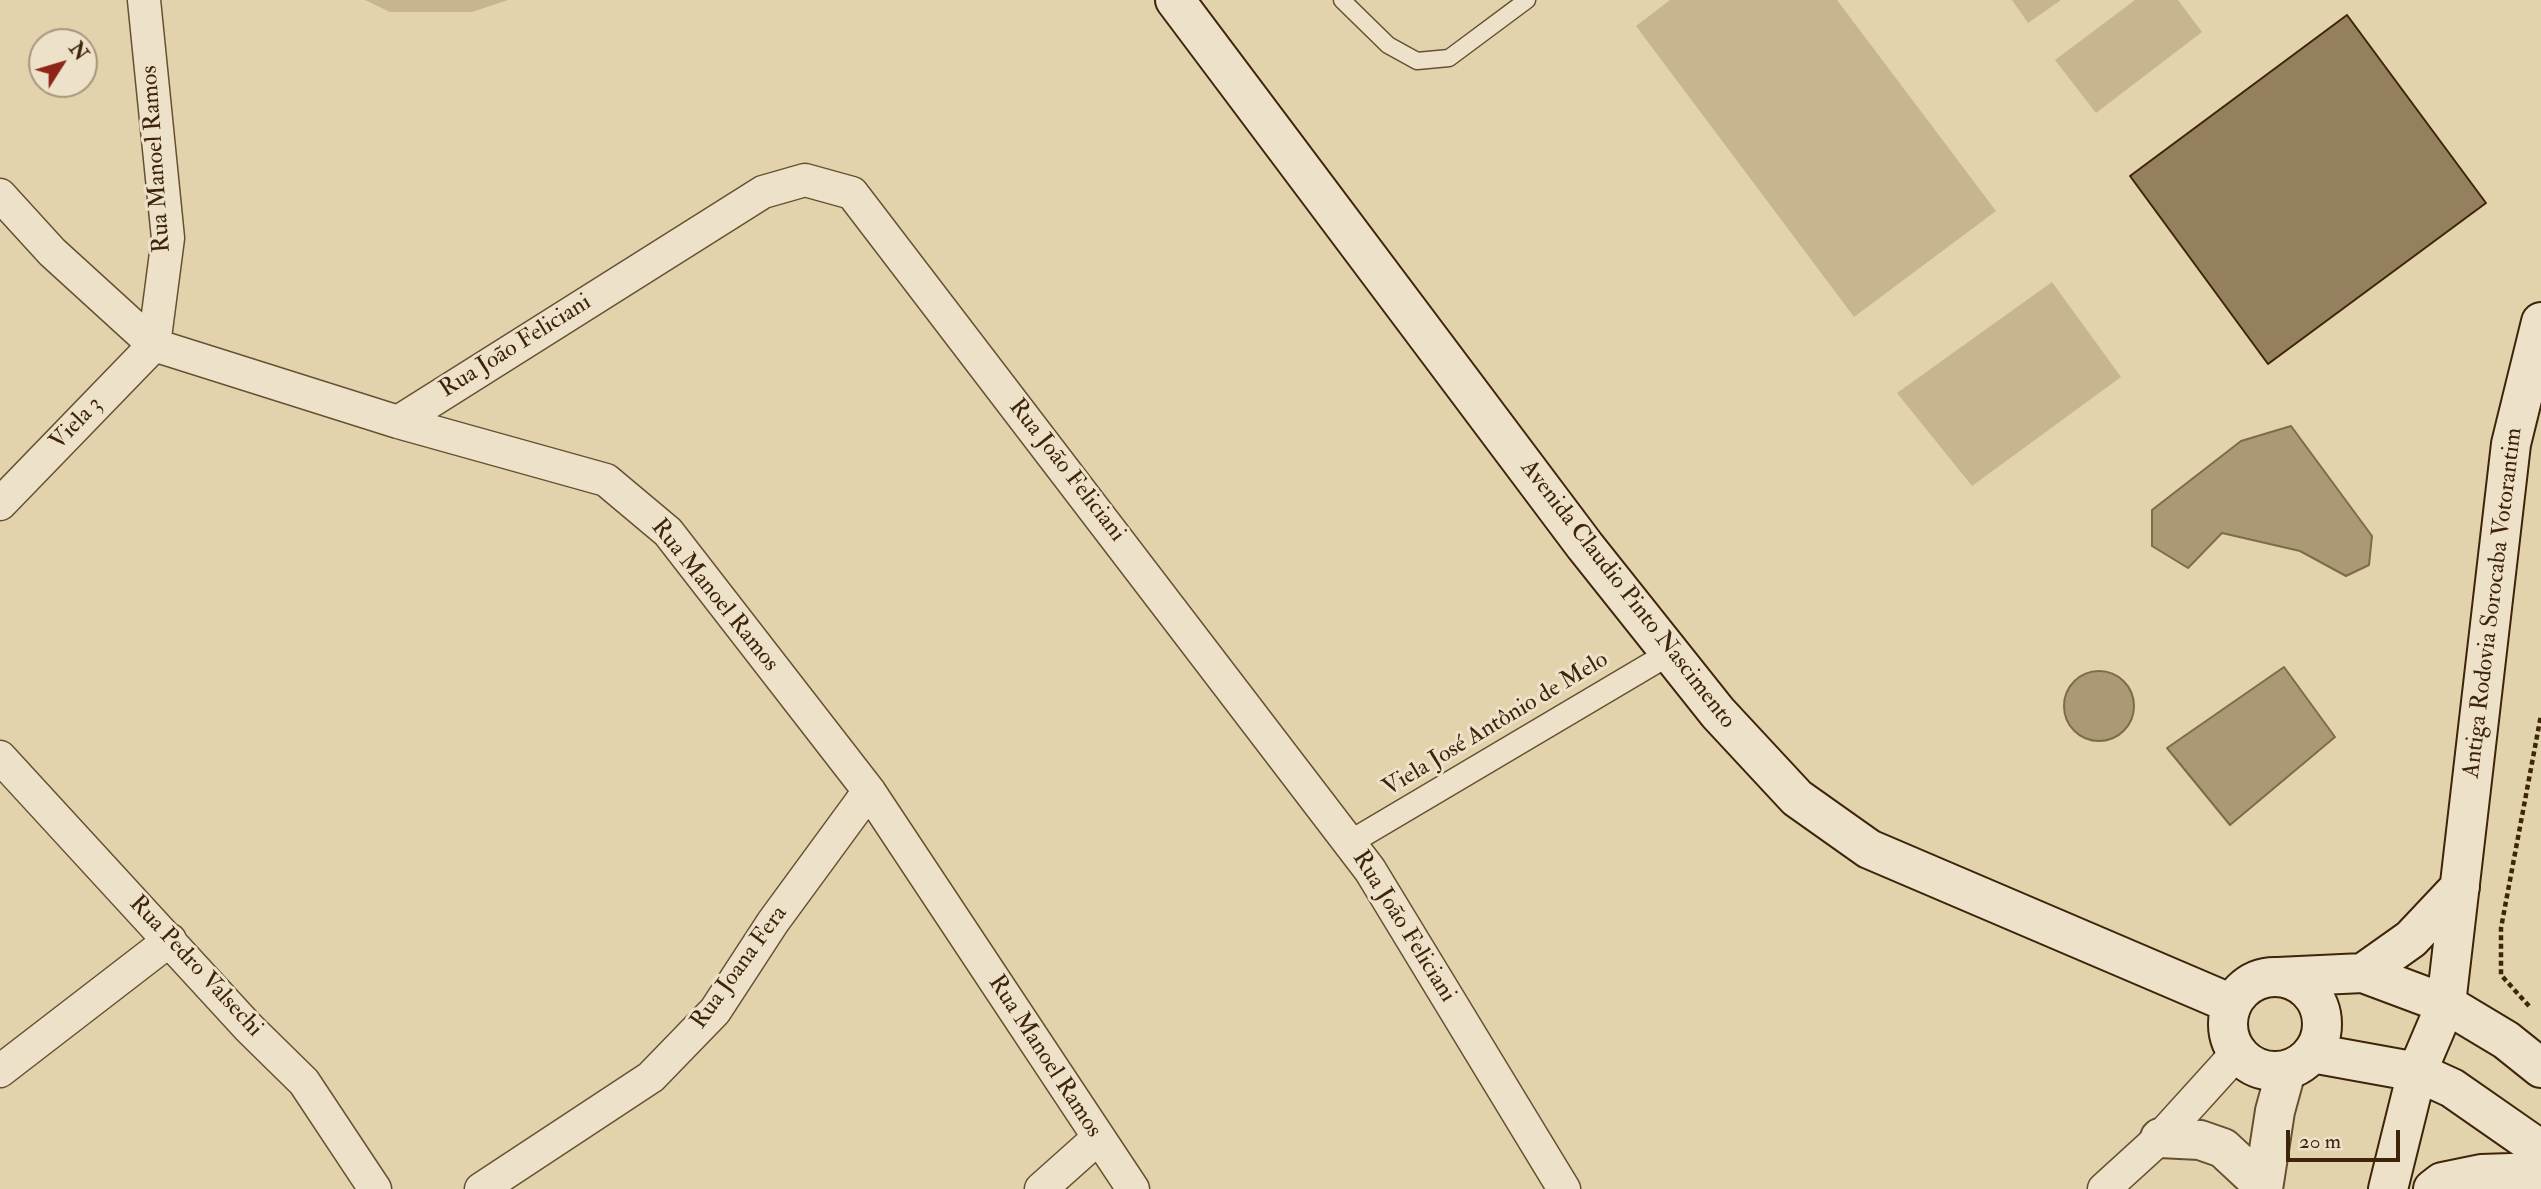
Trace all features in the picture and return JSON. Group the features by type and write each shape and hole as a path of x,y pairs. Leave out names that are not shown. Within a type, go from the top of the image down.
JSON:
{"main road":[{"name":"Avenida Claudio Pinto Nascimento","path":"1175,0 1585,546 1718,713 1797,798 1869,849 2232,1004"},
{"name":"Antiga Rodovia Sorocaba Votorantim","path":"2388,1189 2417,1072 2446,1004 2511,444 2541,322"},
{"path":"2363,973 2411,939 2460,887"},
{"path":"2541,1068 2506,1040 2446,1004 2363,973 2278,977 2250,984 2232,1004 2228,1029 2237,1053 2251,1065 2268,1071 2299,1062 2417,1072 2452,1088 2541,1150"},
{"path":"2263,1189 2275,1111 2299,1062 2320,1038 2322,1021 2318,1005 2308,991 2294,981 2278,977"},
{"path":"2160,1138 2200,1140 2222,1148 2263,1189"},
{"path":"2432,1189 2442,1182 2481,1174 2541,1172"}],"street":[{"name":"Rua Manoel Ramos","path":"144,0 168,238 154,345 398,422 606,480 668,532 869,791 1097,1139 1133,1189"},
{"name":"Rua João Feliciani","path":"398,422 763,192 806,180 852,193 1370,870 1564,1189"},
{"path":"0,195 52,252 154,345"},
{"name":"Viela 3","path":"0,504 154,345"},
{"name":"Viela José Antônio de Melo","path":"1349,843 1670,653"},
{"name":"Rua Pedro Valsechi","path":"0,757 303,1082 375,1189"},
{"name":"Rua Joana Fera","path":"481,1189 651,1077 715,1011 772,922 869,791"},
{"path":"0,1071 170,940"},
{"path":"2104,1189 2160,1138 2237,1053"},
{"path":"1041,1189 1097,1139"}],"lane":[{"path":"1342,0 1388,45 1417,61 1449,58 1527,0"}],"path":[{"path":"2531,1007 2501,975 2501,928 2541,715"}],"shaded area":[{"path":"365,0 508,0 472,12 390,12"},
{"path":"1670,0 1837,0 1996,211 1854,317 1636,26"},
{"path":"2012,0 2061,0 2028,23"},
{"path":"2135,0 2178,0 2202,32 2096,113 2055,60"},
{"path":"2052,282 2121,377 1972,486 1897,393"},
{"path":"2291,426 2372,536 2369,565 2346,576 2300,551 2222,533 2188,568 2152,546 2152,510 2241,441"},
{"path":"2284,667 2335,737 2230,825 2167,748"},
{"path":"2099,671 2118,677 2128,687 2134,706 2128,725 2118,735 2099,741 2080,735 2070,725 2064,706 2070,687 2080,677"}],"building":[{"path":"2347,15 2486,203 2268,364 2130,176"}]}
